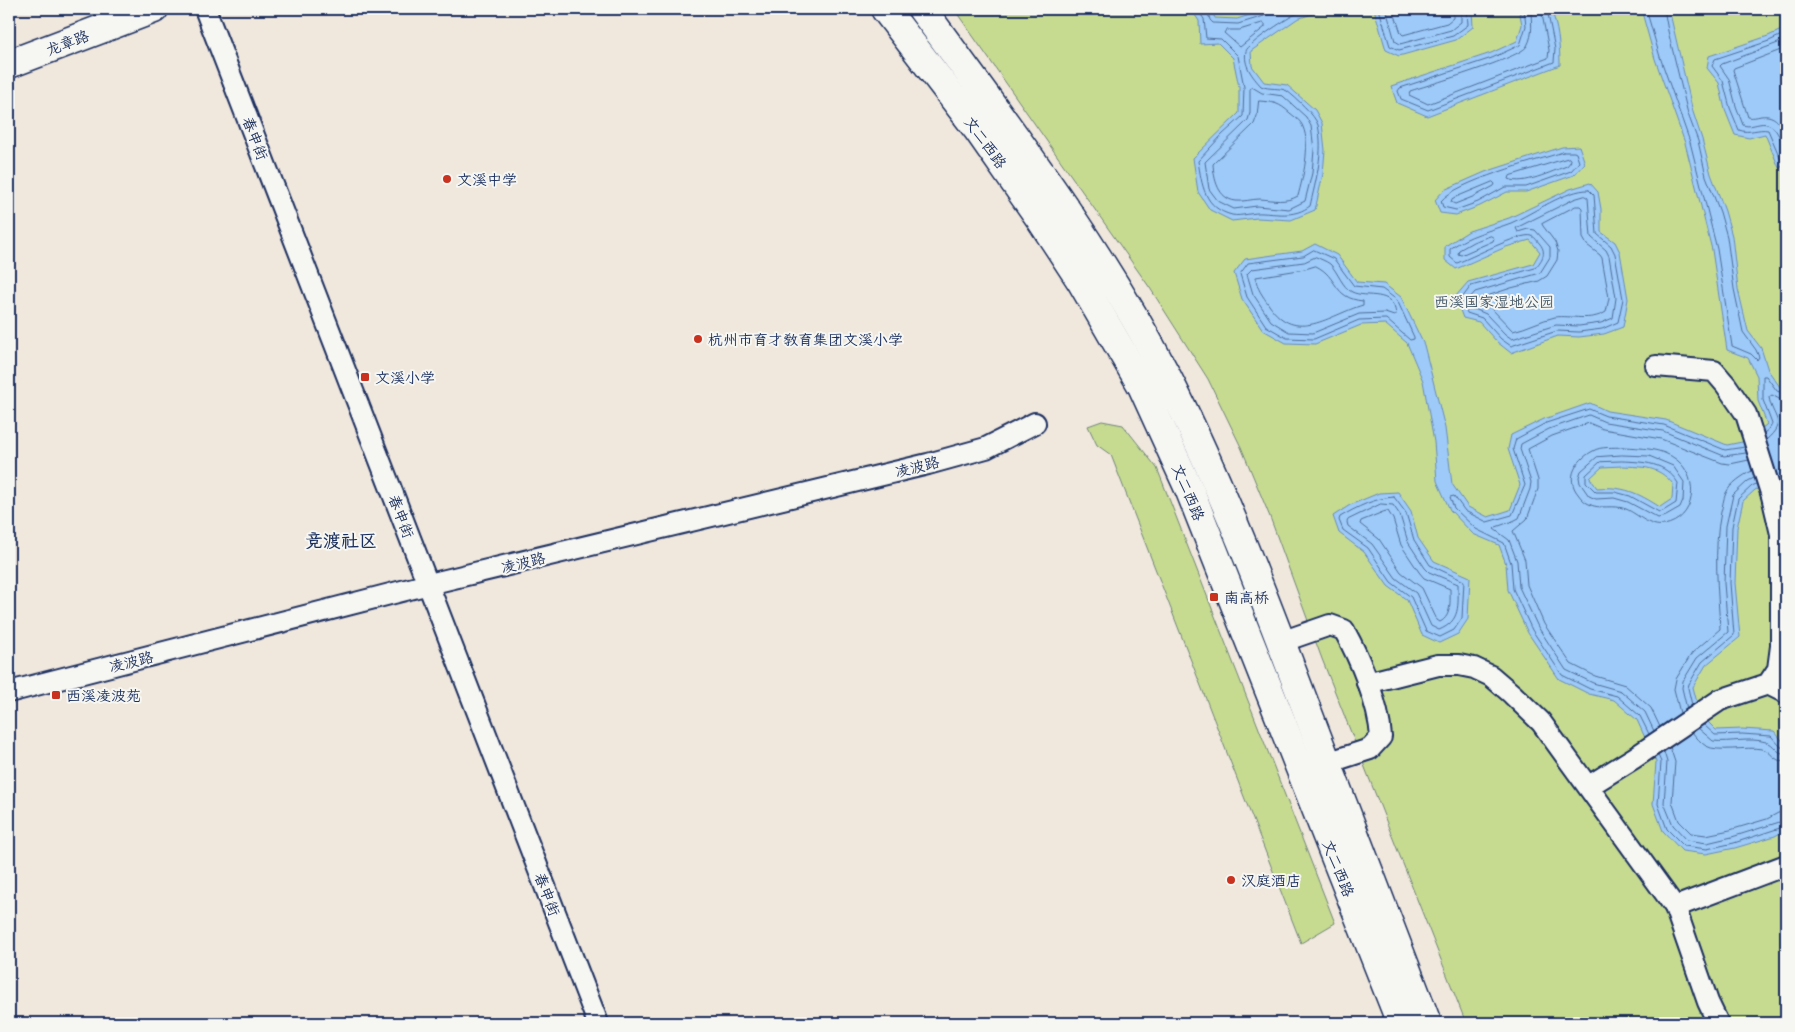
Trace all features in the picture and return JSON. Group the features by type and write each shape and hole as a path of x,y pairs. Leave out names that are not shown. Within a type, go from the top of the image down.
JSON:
{"main road":[{"name":"龙章路","path":"9,64 154,9"},
{"name":"文二西路","path":"885,9 978,130 1041,220 1081,281 1142,386 1190,491 1401,1023"},
{"name":"文二西路","path":"922,9 1076,223 1150,348 1208,460 1281,642 1427,1023"}],"street":[{"name":"春申街","path":"206,9 598,1023"},
{"path":"1589,786 1720,700 1768,684 1778,669 1781,646 1781,534 1772,496 1746,414 1714,371 1656,366"},
{"name":"凌波路","path":"9,692 429,584 928,464 986,448 1035,423"},
{"path":"1281,642 1330,625 1344,630 1356,652 1380,720 1381,737 1370,749 1327,763"},
{"path":"1367,683 1438,665 1460,665 1474,668 1491,676 1541,722 1675,907 1708,1002 1718,1023"},
{"path":"1768,684 1786,693"},
{"path":"1675,907 1786,865"}],"green space":[{"name":"西溪国家湿地公园","path":"954,9 1786,9 1786,1023 1466,1023 1322,659 1270,517 1241,447 1208,379 1150,288"},
{"path":"1102,421 1123,425 1157,468 1335,923 1301,943 1111,455 1097,445 1088,426"}],"water":[{"path":"1191,9 1211,9 1215,18 1237,19 1269,9 1327,9 1297,19 1251,51 1252,66 1264,82 1287,85 1315,110 1322,123 1325,150 1323,174 1315,210 1291,220 1257,218 1232,221 1210,210 1198,192 1193,158 1239,113 1239,87 1233,58 1218,43 1200,44 1199,21"},
{"path":"1374,9 1472,9 1473,27 1456,40 1399,56 1386,50"},
{"path":"1519,9 1551,9 1558,37 1560,65 1427,116 1397,103 1391,86 1491,53 1517,41 1522,25"},
{"path":"1641,9 1669,9 1693,112 1732,236 1738,289 1748,331 1761,348 1768,370 1780,387 1786,390 1786,476 1755,490 1743,501 1737,528 1735,583 1740,637 1706,665 1693,687 1700,714 1716,730 1774,731 1786,745 1786,830 1775,836 1735,848 1706,854 1682,851 1663,831 1653,804 1656,762 1637,720 1614,700 1589,694 1559,679 1528,633 1508,590 1506,564 1499,545 1473,534 1450,510 1437,481 1434,442 1423,381 1407,343 1385,324 1361,325 1315,344 1286,343 1263,330 1242,299 1234,273 1245,259 1302,251 1315,244 1337,255 1357,282 1384,284 1401,297 1424,345 1445,428 1452,484 1468,507 1488,517 1510,510 1520,485 1508,449 1511,435 1544,419 1590,403 1607,411 1666,420 1727,445 1747,441 1767,424 1758,401 1757,376 1748,358 1727,350 1712,250 1685,143 1655,59","holes":["1602,467 1644,467 1662,474 1673,484 1672,499 1660,507 1645,498 1623,489 1597,488 1590,478"]},
{"path":"1786,28 1786,165 1779,168 1765,134 1749,138 1735,135 1725,110 1719,83 1707,68 1709,56"},
{"path":"1579,146 1585,163 1574,175 1526,192 1507,192 1480,206 1456,215 1440,213 1435,200 1444,190 1485,172 1562,147"},
{"path":"1590,183 1598,192 1601,209 1601,232 1615,242 1620,252 1628,299 1623,327 1604,334 1579,337 1558,336 1511,353 1497,342 1479,322 1463,318 1455,297 1468,282 1533,264 1540,252 1530,240 1506,247 1456,269 1445,260 1445,246 1469,231 1509,218 1570,189"},
{"path":"1398,492 1411,511 1418,538 1434,561 1470,577 1468,619 1458,634 1439,643 1422,635 1407,600 1388,586 1364,552 1339,533 1333,516 1350,505 1379,493"}],"place":[{"name":"文溪中学","path":"447,179"},
{"name":"杭州市育才教育集团文溪小学","path":"698,339"},
{"name":"文溪小学","path":"365,377"},
{"name":"南高桥","path":"1214,597"},
{"name":"西溪凌波苑","path":"56,695"},
{"name":"汉庭酒店","path":"1231,880"}],"district":[{"name":"竞渡社区","path":"341,540"}]}
